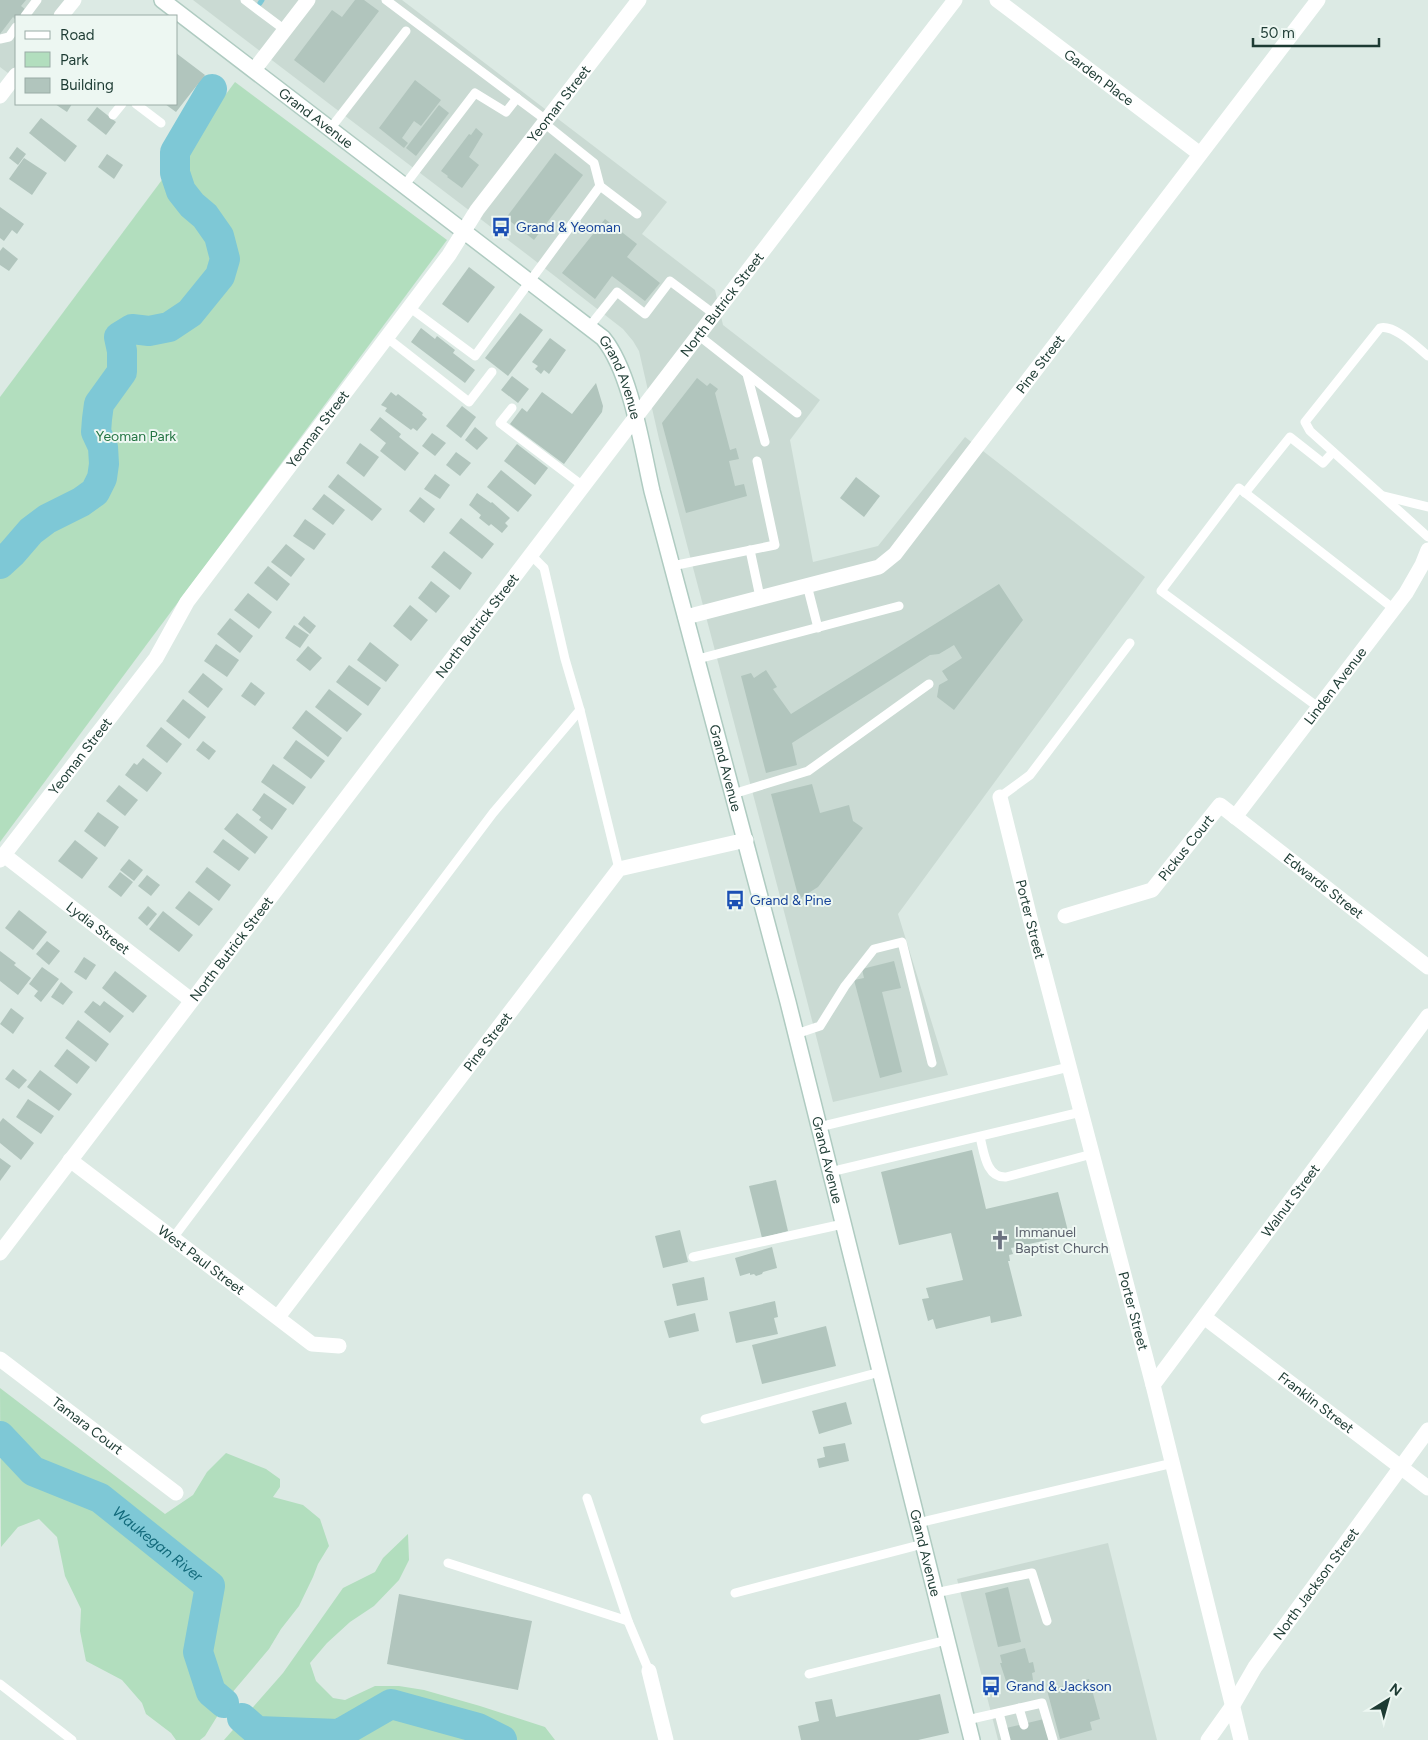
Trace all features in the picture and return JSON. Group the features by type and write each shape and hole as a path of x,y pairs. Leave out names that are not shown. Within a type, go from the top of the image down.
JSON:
{"street":[{"path":"63,15 74,0"},
{"name":"Grand Avenue","path":"162,0 175,15"},
{"path":"254,70 308,0"},
{"name":"Yeoman Street","path":"2,857 156,658 187,602 449,255 477,210 639,0"},
{"name":"North Butrick Street","path":"0,1253 955,0"},
{"name":"Garden Place","path":"997,0 1200,154"},
{"name":"Pine Street","path":"686,617 879,567 895,554 1318,0"},
{"name":"Grand Avenue","path":"179,19 254,70 589,327 603,338 615,355 635,418 672,566 746,840 972,1740"},
{"path":"0,96 15,76"},
{"name":"Linden Avenue","path":"1234,817 1406,593 1428,550"},
{"name":"Porter Street","path":"1000,797 1153,1386 1241,1740"},
{"name":"Edwards Street","path":"1220,805 1428,967"},
{"name":"Pickus Court","path":"1065,916 1152,890 1220,805"},
{"path":"619,869 746,840"},
{"name":"Lydia Street","path":"2,857 192,1000"},
{"name":"Pine Street","path":"278,1317 619,869"},
{"name":"Walnut Street","path":"1153,1386 1428,1016"},
{"name":"West Paul Street","path":"70,1160 312,1344 339,1346"},
{"name":"Franklin Street","path":"1204,1317 1428,1488"},
{"name":"Tamara Court","path":"0,1359 176,1493"},
{"name":"North Jackson Street","path":"1208,1740 1255,1667 1428,1430"},
{"path":"649,1671 666,1740"}],"lane":[{"path":"25,15 36,0"},
{"path":"245,0 285,30"},
{"path":"386,0 517,98 594,163 600,186 637,214"},
{"path":"8,39 15,28"},
{"path":"330,129 406,31"},
{"path":"404,186 475,93 506,112 517,98"},
{"path":"113,115 121,105"},
{"path":"137,105 161,124"},
{"path":"409,307 475,356 600,186"},
{"path":"589,327 617,292 645,314 670,281 714,314"},
{"path":"1428,356 1390,327 1385,327 1376,332 1305,422 1310,431 1332,452 1428,537"},
{"path":"698,335 797,413"},
{"path":"386,338 469,402 492,372"},
{"path":"747,374 765,442"},
{"path":"512,408 500,423 583,486"},
{"path":"1245,493 1290,437 1323,463 1332,452"},
{"path":"672,566 775,545 757,461"},
{"path":"1318,707 1160,591 1239,488 1394,609"},
{"path":"1381,495 1428,507"},
{"path":"750,550 760,597"},
{"path":"531,554 544,568 565,659 580,710 619,869"},
{"path":"807,586 818,628"},
{"path":"698,658 899,606"},
{"path":"1000,797 1030,775 1130,642"},
{"path":"733,794 808,771 929,684"},
{"path":"173,1238 493,813 580,710"},
{"path":"796,1034 820,1026 845,986 874,949 902,942 932,1063"},
{"path":"819,1126 1069,1067"},
{"path":"830,1172 1081,1112"},
{"path":"980,1137 986,1161 993,1174 999,1178 1092,1154"},
{"path":"694,1257 843,1224"},
{"path":"705,1419 880,1372"},
{"path":"918,1523 1172,1463"},
{"path":"587,1498 628,1621 649,1671"},
{"path":"735,1593 923,1544"},
{"path":"448,1563 628,1621"},
{"path":"935,1594 1032,1573 1046,1621"},
{"path":"809,1674 947,1640"},
{"path":"0,1684 72,1740"},
{"path":"967,1720 1042,1703 1053,1740"},
{"path":"1020,1708 1024,1725"},
{"path":"999,1713 1006,1740"}],"shaded area":[{"path":"0,0 81,0 70,15 15,15 15,78 0,67"},
{"path":"193,0 402,0 667,202 642,234 715,290 723,325 820,400 790,440 813,562 878,546 965,437 1145,577 898,914 948,1075 833,1102 659,439 639,351 633,341 623,329 529,256"},
{"path":"1108,1543 1157,1740 998,1740 957,1579"}],"green space":[{"name":"Yeoman Park","path":"235,82 447,240 0,842 0,397"},
{"path":"0,1388 165,1514 193,1495 207,1472 226,1453 266,1469 280,1479 280,1487 273,1497 303,1505 320,1519 329,1546 318,1564 299,1606 281,1629 269,1649 231,1694 205,1736 200,1740 176,1740 171,1733 146,1714 142,1703 122,1680 86,1661 80,1631 81,1609 65,1576 57,1537 39,1519 18,1527 1,1547"},
{"path":"408,1534 409,1560 399,1580 374,1606 350,1622 327,1643 310,1663 316,1681 333,1698 345,1700 375,1686 399,1686 424,1690 545,1727 555,1740 224,1740 283,1673 343,1588 375,1572 383,1558"}],"building":[{"path":"0,0 26,0 21,6 26,10 22,15 15,15 15,19 13,17 0,34"},
{"path":"355,0 364,0 379,11 324,83 294,60 332,10 342,17"},
{"path":"178,55 205,75 176,112 166,105 178,105"},
{"path":"415,80 441,100 421,126 414,121 402,138 408,143 404,148 379,128"},
{"path":"56,105 71,105 67,112"},
{"path":"439,105 449,113 416,156 406,148"},
{"path":"97,107 116,122 106,135 87,120"},
{"path":"41,118 77,146 65,162 29,133"},
{"path":"476,128 483,134 469,157 479,165 462,188 441,171 469,134 471,135"},
{"path":"17,147 26,154 18,165 9,158"},
{"path":"555,153 583,175 534,240 506,218"},
{"path":"107,154 123,165 114,179 98,167"},
{"path":"24,158 47,173 32,195 9,179"},
{"path":"0,207 24,224 17,234 12,230 4,241 0,238"},
{"path":"605,219 637,244 627,257 660,283 645,301 612,276 595,299 562,273"},
{"path":"3,247 18,259 9,271 0,265 0,251"},
{"path":"469,267 495,287 468,323 442,304"},
{"path":"520,313 543,330 508,376 485,358"},
{"path":"421,328 435,339 437,336 455,350 453,353 475,370 465,383 411,342"},
{"path":"550,338 566,350 549,374 544,370 541,374 535,369 538,366 532,362"},
{"path":"512,376 529,389 518,403 501,390"},
{"path":"697,378 707,386 710,383 718,389 715,393 730,450 736,448 739,459 729,461 735,486 744,484 747,496 686,513 662,423"},
{"path":"596,383 603,406 602,412 564,464 510,424 522,408 527,412 542,392 572,414"},
{"path":"391,392 396,396 398,394 423,413 422,415 427,419 417,431 413,428 411,430 385,411 387,408 381,405"},
{"path":"462,406 476,417 461,438 446,426"},
{"path":"380,417 401,434 399,437 419,453 405,471 380,451 386,443 370,430"},
{"path":"475,427 488,438 477,450 465,440"},
{"path":"432,433 446,443 435,456 422,446"},
{"path":"360,443 379,457 364,477 346,463"},
{"path":"517,444 548,468 535,485 504,461"},
{"path":"456,452 471,463 460,476 446,465"},
{"path":"501,470 532,495 518,512 487,487"},
{"path":"338,474 382,509 372,521 328,487"},
{"path":"435,474 450,485 440,499 424,489"},
{"path":"856,477 880,496 864,517 840,498"},
{"path":"477,493 492,502 510,518 505,523 508,526 502,533 491,524 489,526 479,518 481,515 469,505"},
{"path":"324,494 345,510 333,525 312,509"},
{"path":"420,497 435,509 424,523 409,511"},
{"path":"461,518 494,544 482,559 449,533"},
{"path":"305,519 326,534 314,550 293,536"},
{"path":"286,544 305,559 291,577 271,562"},
{"path":"444,551 472,573 460,590 431,567"},
{"path":"268,566 290,584 277,601 254,583"},
{"path":"431,581 450,596 436,613 418,598"},
{"path":"999,584 1023,620 954,710 937,697 939,685 948,680 942,671 962,658 954,645 939,654 930,655 792,743 797,765 766,773 741,676 751,673 754,678 766,670 777,687 773,689 791,714"},
{"path":"248,593 272,612 259,629 234,610"},
{"path":"410,605 428,620 411,641 393,626"},
{"path":"304,616 316,626 310,634 298,624"},
{"path":"230,618 253,636 240,653 217,634"},
{"path":"294,625 309,635 300,648 285,638"},
{"path":"370,642 399,665 386,682 357,660"},
{"path":"216,644 239,660 227,677 204,661"},
{"path":"308,646 322,658 310,671 296,660"},
{"path":"349,665 381,688 368,706 336,682"},
{"path":"203,673 223,689 208,708 188,692"},
{"path":"251,682 265,693 255,706 241,696"},
{"path":"329,689 362,714 347,732 315,707"},
{"path":"183,699 206,717 189,739 166,721"},
{"path":"306,710 342,738 328,757 292,728"},
{"path":"161,727 182,744 167,763 146,746"},
{"path":"296,740 325,761 311,779 283,758"},
{"path":"203,741 216,751 209,760 196,750"},
{"path":"143,758 162,773 147,792 125,775 134,763 137,765"},
{"path":"273,764 306,787 293,805 261,782"},
{"path":"812,784 820,813 849,805 853,821 863,828 818,887 799,899 771,794"},
{"path":"119,785 138,800 125,816 106,801"},
{"path":"264,793 287,809 272,830 259,820 261,817 252,810"},
{"path":"98,812 119,827 105,847 84,831"},
{"path":"237,813 268,837 255,854 224,829"},
{"path":"223,839 249,858 239,871 213,852"},
{"path":"75,840 98,858 82,879 58,861"},
{"path":"129,859 143,870 134,881 120,870"},
{"path":"207,867 231,885 219,901 195,882"},
{"path":"120,872 133,882 121,897 108,887"},
{"path":"147,875 160,885 151,896 138,886"},
{"path":"189,891 213,909 199,926 175,908"},
{"path":"148,906 157,914 147,926 138,918"},
{"path":"19,910 47,932 33,950 5,928"},
{"path":"163,911 193,935 179,952 149,929"},
{"path":"47,941 60,951 49,965 36,954"},
{"path":"0,951 31,978 18,995 0,981"},
{"path":"84,957 96,965 86,980 74,972"},
{"path":"894,961 901,988 882,992 902,1072 880,1078 854,980 864,978 862,969"},
{"path":"42,967 59,979 41,1002 34,996 38,991 29,984"},
{"path":"115,971 147,996 133,1013 102,988"},
{"path":"61,982 73,992 63,1005 51,997"},
{"path":"93,1001 100,1006 104,1001 124,1016 110,1033 84,1012"},
{"path":"11,1008 24,1018 13,1034 0,1024"},
{"path":"78,1020 109,1044 96,1062 65,1038"},
{"path":"67,1049 90,1067 77,1084 54,1066"},
{"path":"13,1069 27,1080 19,1089 5,1079"},
{"path":"40,1070 72,1094 59,1111 27,1087"},
{"path":"28,1099 54,1116 41,1134 16,1117"},
{"path":"3,1118 34,1143 21,1160 0,1143 0,1122"},
{"name":"Immanuel Baptist Church","path":"972,1150 986,1209 1058,1192 1069,1235 1011,1248 1013,1254 1009,1255 1010,1261 1008,1261 1022,1316 991,1323 990,1316 936,1329 933,1319 928,1321 922,1299 929,1298 926,1288 963,1280 951,1233 899,1245 881,1172"},
{"path":"0,1158 11,1166 0,1181"},
{"path":"776,1180 788,1231 762,1238 749,1186"},
{"path":"680,1230 688,1262 663,1268 655,1236"},
{"path":"772,1247 777,1268 756,1276 754,1274 750,1275 750,1273 740,1276 735,1258"},
{"path":"704,1277 708,1300 677,1306 672,1284"},
{"path":"775,1301 778,1317 774,1318 778,1334 736,1343 729,1312"},
{"path":"695,1313 699,1331 669,1338 664,1321"},
{"path":"826,1326 836,1366 762,1384 752,1345"},
{"path":"846,1402 852,1424 819,1434 812,1411"},
{"path":"845,1443 849,1461 819,1468 817,1459 825,1457 823,1447"},
{"path":"1008,1587 1021,1642 998,1647 985,1593"},
{"path":"399,1594 532,1621 518,1690 387,1664"},
{"path":"1025,1648 1029,1663 1033,1662 1035,1672 1032,1673 1033,1680 1008,1687 1000,1663 1002,1663 1000,1655"},
{"path":"1089,1679 1100,1719 1090,1722 1092,1730 1060,1739 1047,1690"},
{"path":"940,1694 949,1733 918,1740 801,1740 798,1726 819,1721 815,1702 832,1699 836,1717"},
{"path":"1044,1719 1049,1740 1009,1740 1006,1728"}],"waterway":[{"name":"Waukegan River","path":"0,564 31,531 47,519 81,502 95,492 102,478 104,464 103,447 96,432 99,404 122,372 122,351 119,337 132,329 149,331 169,327 190,313 220,276 225,259 219,236 205,216 192,205 181,191 175,173 175,152 212,89"},
{"name":"Waukegan River","path":"0,1436 33,1471 100,1498 210,1586 198,1652 211,1692 224,1703"},
{"name":"Waukegan River","path":"242,1718 257,1731 339,1734 391,1704 478,1728 502,1740"}],"place":[{"name":"Grand & Yeoman","path":"501,227"},
{"name":"Grand & Pine","path":"735,900"},
{"name":"Immanuel Baptist Church","path":"1000,1240"},
{"name":"Grand & Jackson","path":"991,1686"}]}
